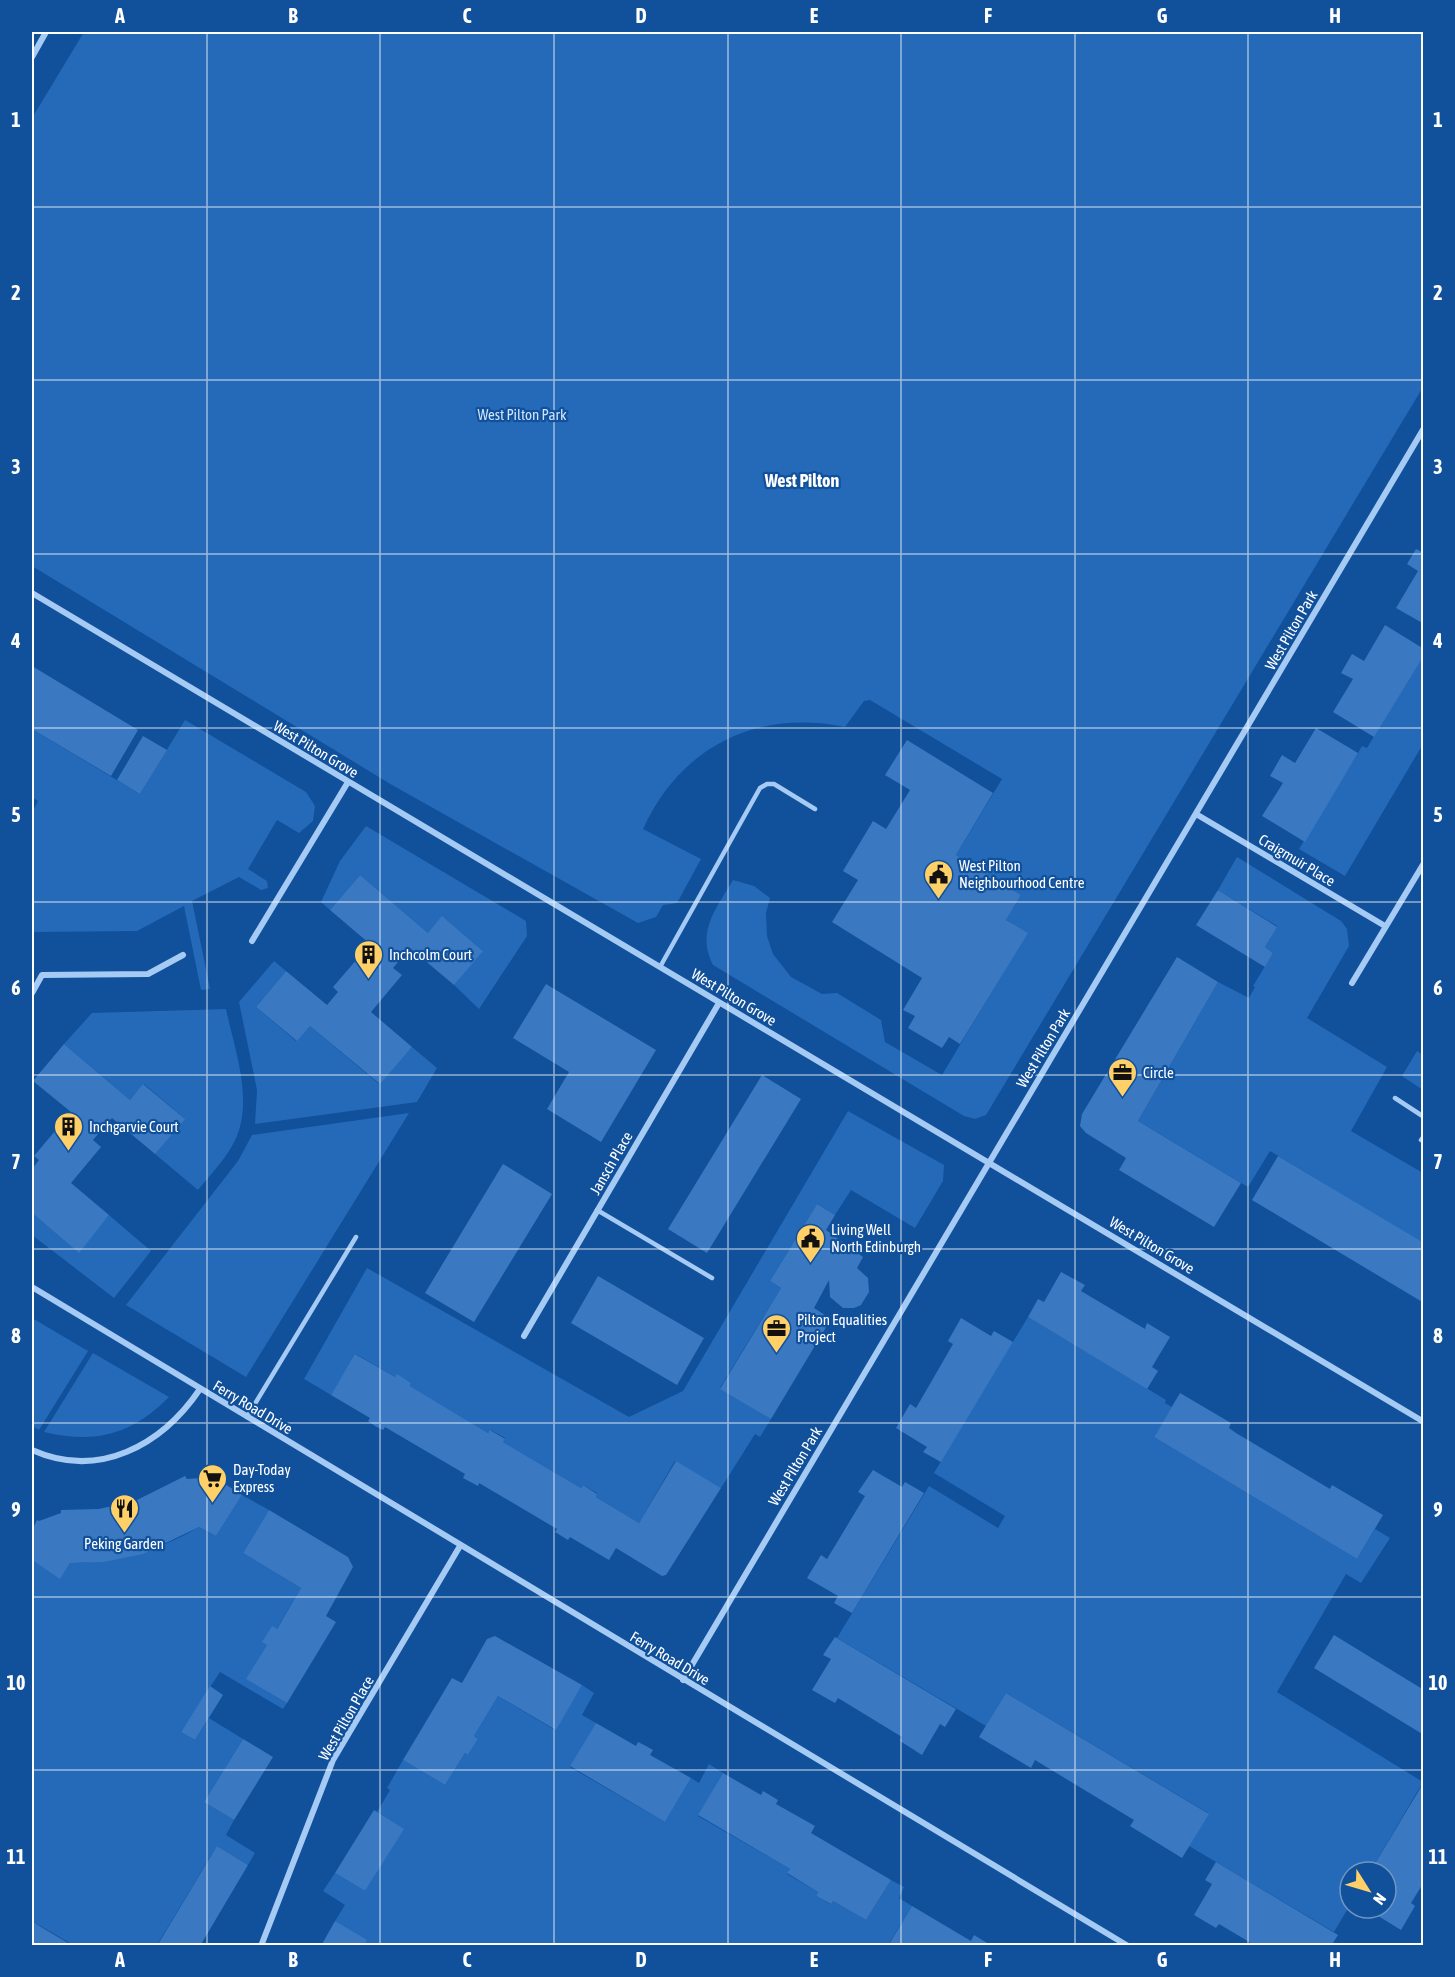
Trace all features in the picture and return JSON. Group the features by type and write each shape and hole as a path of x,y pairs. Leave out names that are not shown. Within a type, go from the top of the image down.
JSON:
{"street":[{"path":"32,57 46,32"},
{"name":"West Pilton Park","path":"682,1680 1424,428"},
{"name":"West Pilton Grove","path":"32,592 1424,1422"},
{"path":"252,941 348,782"},
{"name":"Craigmuir Place","path":"1196,814 1385,926"},
{"path":"1352,983 1424,863"},
{"path":"32,993 42,975 148,974 183,955"},
{"name":"Jansch Place","path":"524,1336 718,1003"},
{"name":"Ferry Road Drive","path":"32,1287 682,1680 1128,1946"},
{"name":"Ferry Road Drive","path":"32,1450 64,1459 91,1460 117,1455 143,1445 166,1431 185,1412 200,1389"},
{"name":"West Pilton Place","path":"261,1946 333,1760 460,1546"}],"lane":[{"path":"660,967 760,788 767,784 774,784 815,809"},
{"path":"1395,1098 1424,1117"},
{"path":"597,1210 711,1278"},
{"path":"247,1417 356,1237"}],"green space":[{"name":"West Pilton Park","path":"84,32 1423,32 1423,387 986,1115 975,1119 964,1116 713,965 708,953 707,931 710,921 733,880 754,886 770,898 766,913 767,936 773,954 791,977 822,994 837,993 881,1020 885,1042 942,1075 1027,933 1006,920 1021,895 956,855 1002,779 870,700 864,701 845,727 813,723 782,724 752,729 725,740 700,756 678,776 659,800 643,829 701,859 677,903 663,905 656,917 638,923 392,785 32,566 32,118"},
{"path":"1423,655 1423,744 1345,876 1299,849 1362,746 1367,748"},
{"path":"185,720 306,792 315,806 313,821 299,833 277,820 248,869 267,881 268,888 261,890 239,877 192,901 210,989 201,990 184,906 137,931 32,932 32,813 38,801 32,797 32,729 140,794"},
{"path":"366,826 526,921 527,936 479,1009 454,985 482,950 443,917 428,933 360,875 330,910 321,902 340,861"},
{"path":"1237,857 1341,921 1347,929 1349,946 1307,1018 1387,1067 1351,1131 1423,1173 1423,1243 1270,1151 1248,1187 1138,1121 1218,982 1249,998 1255,987 1253,986 1273,953 1265,947 1277,926 1218,890"},
{"path":"274,961 286,971 256,1007 296,1041 310,1026 379,1084 412,1047 437,1068 417,1102 255,1124 257,1090 239,1002"},
{"path":"226,1009 241,1078 242,1113 239,1130 232,1146 198,1190 155,1154 184,1118 144,1084 130,1100 64,1044 92,1013"},
{"path":"1417,1051 1423,1055 1423,1090 1402,1076"},
{"path":"848,1111 944,1165 943,1181 915,1228 851,1190 835,1215 817,1204 770,1281 781,1288 720,1388 771,1419 760,1437 755,1434 721,1488 675,1461 639,1523 596,1497 597,1493 583,1485 581,1488 503,1442 505,1438 491,1430 488,1433 410,1386 411,1383 397,1375 395,1377 356,1354 331,1395 304,1379 367,1268 629,1417 683,1391"},
{"path":"409,1113 246,1377 126,1305 238,1161 252,1135"},
{"path":"32,1213 78,1252 109,1215 151,1251 114,1298 32,1235"},
{"path":"1028,1317 1166,1400 1165,1403 1172,1407 1154,1437 1357,1559 1375,1529 1390,1538 1361,1583 1346,1574 1277,1692 1423,1782 1377,1860 1338,1860 1338,1920 1341,1920 1334,1932 1189,1846 1208,1813 1006,1693 986,1726 837,1638 929,1486 998,1528 1005,1516 934,1473"},
{"path":"32,1318 88,1351 39,1430 32,1426"},
{"path":"93,1353 169,1397 141,1420 112,1433 80,1437 44,1432"},
{"path":"242,1495 269,1510 243,1553 301,1588 247,1679 287,1703 283,1709 220,1672 181,1732 195,1740 209,1718 243,1739 204,1802 234,1820 226,1835 255,1853 248,1865 217,1846 157,1945 73,1945 32,1921 32,1560 60,1578 70,1563 104,1561 137,1554 168,1543 199,1527 216,1536"},
{"path":"582,1685 594,1693 582,1715 596,1723 570,1767 665,1822 691,1778 699,1783 709,1764 723,1773 698,1816 790,1869 787,1874 818,1892 816,1896 830,1904 833,1901 866,1920 891,1880 904,1887 899,1898 912,1906 888,1945 364,1946 335,1921 345,1905 323,1891 335,1873 365,1891 403,1829 377,1812 403,1760 445,1785 465,1753 468,1755 478,1739 474,1736 498,1696 555,1730"}],"building":[{"path":"1416,549 1424,553 1424,624 1396,608 1418,571 1407,564"},
{"path":"1385,625 1424,649 1424,655 1374,737 1333,712 1353,679 1341,673 1352,654 1364,661"},
{"path":"32,666 138,730 111,776 32,729"},
{"path":"1316,728 1358,753 1305,842 1262,816 1283,783 1270,776 1282,755 1295,763"},
{"path":"143,736 167,750 140,794 117,780"},
{"path":"907,740 993,793 956,855 1021,895 1006,920 1028,933 960,1044 949,1037 942,1048 908,1028 915,1016 903,1010 922,978 832,922 858,880 843,871 873,821 886,829 910,790 885,775"},
{"name":"Inchcolm Court","path":"360,875 428,933 442,916 483,951 454,985 410,948 393,968 402,975 371,1012 412,1047 380,1084 310,1026 297,1041 256,1007 286,971 327,1005 338,992 333,987 370,944 330,910"},
{"path":"1218,890 1277,927 1265,947 1273,953 1265,967 1196,925"},
{"path":"1177,957 1218,982 1138,1121 1241,1183 1214,1227 1119,1170 1126,1158 1086,1133 1080,1126 1082,1114"},
{"path":"546,984 656,1050 601,1142 547,1109 569,1072 513,1038"},
{"name":"Inchgarvie Court","path":"64,1044 130,1100 143,1084 185,1119 155,1154 112,1118 93,1140 101,1147 71,1183 109,1215 79,1253 32,1213 32,1169 39,1160 34,1156 71,1112 33,1081"},
{"path":"762,1075 801,1099 707,1253 668,1229"},
{"path":"1278,1156 1424,1243 1424,1303 1252,1200"},
{"path":"503,1164 552,1194 474,1322 425,1293"},
{"path":"817,1204 835,1215 826,1230 863,1257 857,1268 868,1278 869,1292 861,1305 854,1308 843,1308 830,1297 829,1280 814,1308 831,1319 771,1419 720,1389 781,1288 770,1281"},
{"path":"1061,1272 1085,1285 1081,1291 1145,1329 1147,1323 1170,1337 1152,1367 1158,1371 1147,1389 1028,1317 1038,1299 1044,1302"},
{"path":"598,1276 704,1338 677,1385 571,1323"},
{"path":"961,1318 991,1336 994,1331 1013,1342 941,1462 923,1452 927,1447 896,1428 910,1404 916,1408 953,1344 948,1341"},
{"path":"355,1354 395,1377 397,1374 411,1383 410,1386 488,1433 490,1430 505,1439 503,1442 581,1488 583,1485 597,1494 596,1497 639,1523 676,1461 721,1488 666,1575 662,1576 616,1548 609,1560 570,1537 568,1540 555,1532 557,1529 479,1483 478,1486 463,1478 465,1474 385,1427 383,1430 375,1426 368,1421 370,1418 331,1395"},
{"path":"1180,1393 1231,1423 1229,1428 1236,1433 1330,1489 1332,1485 1383,1515 1357,1559 1154,1437"},
{"path":"873,1470 902,1487 905,1482 924,1493 852,1613 834,1603 838,1596 807,1578 821,1555 827,1559 865,1496 858,1492"},
{"path":"185,1476 187,1479 214,1477 242,1495 216,1536 199,1527 143,1554 104,1562 70,1563 60,1579 32,1560 32,1530 37,1520 61,1513 61,1510 99,1509 135,1501"},
{"path":"269,1510 348,1557 353,1567 326,1616 336,1622 287,1703 246,1679 267,1645 262,1642 272,1626 277,1629 301,1588 243,1553"},
{"path":"1334,1635 1424,1690 1424,1735 1314,1668"},
{"path":"495,1636 582,1685 556,1730 498,1696 474,1736 478,1739 468,1755 465,1753 445,1785 403,1760 452,1678 462,1683 487,1639"},
{"path":"835,1637 956,1709 945,1727 940,1724 922,1755 900,1741 902,1737 838,1698 835,1703 812,1690 831,1659 823,1655"},
{"path":"210,1686 223,1695 195,1740 181,1732"},
{"path":"1006,1693 1209,1814 1182,1858 1130,1826 1134,1820 1035,1760 1031,1768 979,1737"},
{"path":"596,1723 636,1746 638,1742 653,1750 650,1755 691,1778 665,1822 570,1766"},
{"path":"243,1739 273,1757 234,1820 204,1802"},
{"path":"723,1773 761,1795 763,1791 778,1800 776,1804 815,1826 811,1833 891,1880 866,1920 833,1901 831,1904 816,1896 818,1892 787,1873 790,1869 698,1815"},
{"path":"1421,1787 1424,1789 1424,1882 1411,1903 1415,1906 1401,1930 1385,1920 1398,1920 1398,1860 1377,1860"},
{"path":"374,1810 404,1829 365,1891 335,1873"},
{"path":"217,1846 248,1865 200,1946 157,1946"},
{"path":"1216,1862 1338,1935 1331,1946 1256,1946 1219,1924 1216,1928 1194,1915 1212,1884 1205,1880"},
{"path":"912,1906 971,1941 974,1935 992,1946 888,1946"},
{"path":"32,1921 41,1927 73,1946 32,1946"},
{"path":"335,1921 367,1940 364,1946 321,1946"}],"place":[{"name":"West Pilton Neighbourhood Centre","path":"938,900"},
{"name":"Inchcolm Court","path":"368,980"},
{"name":"Circle","path":"1122,1098"},
{"name":"Inchgarvie Court","path":"68,1152"},
{"name":"Living Well North Edinburgh","path":"810,1264"},
{"name":"Pilton Equalities Project","path":"776,1354"},
{"name":"Day-Today Express","path":"212,1504"},
{"name":"Peking Garden","path":"124,1534"}],"district":[{"name":"West Pilton","path":"802,480"}]}
